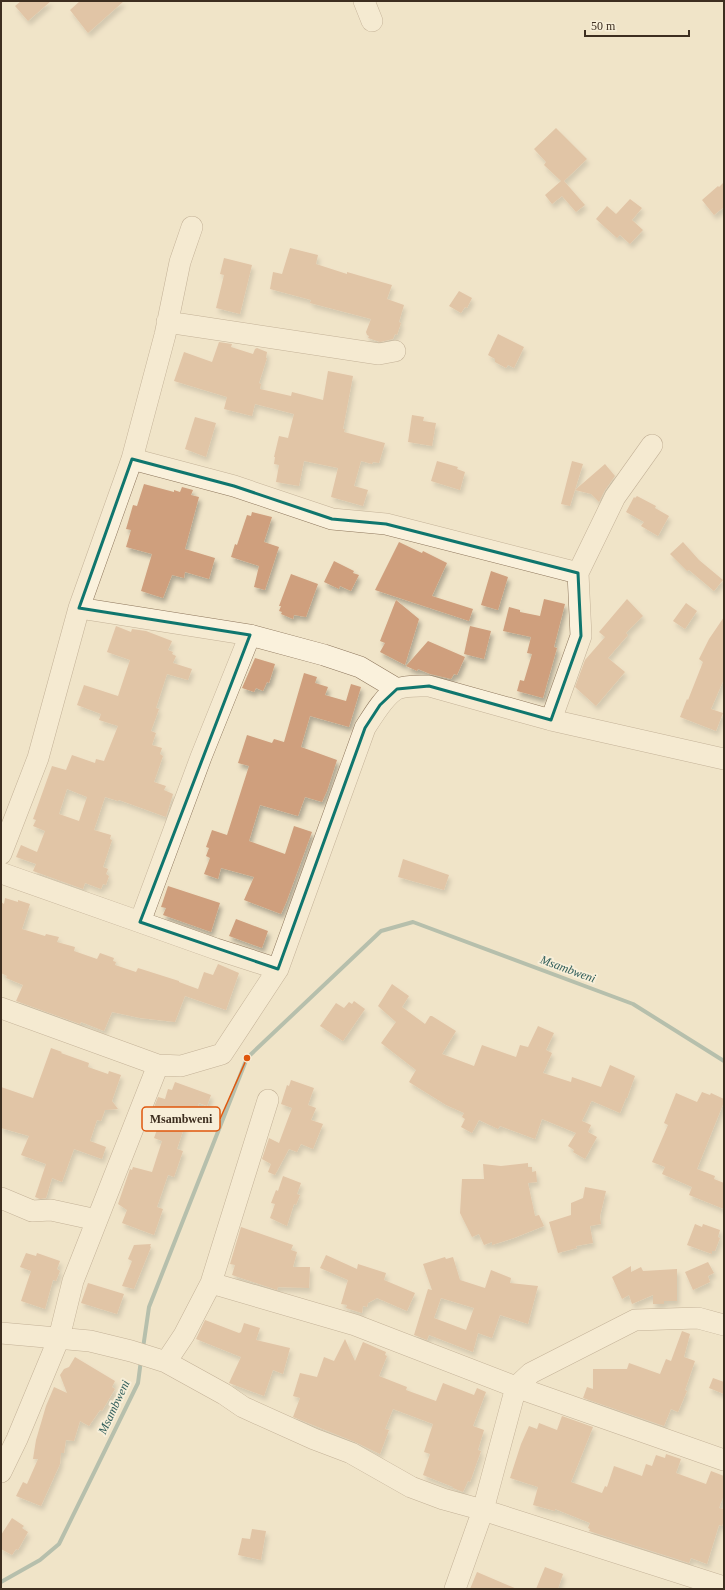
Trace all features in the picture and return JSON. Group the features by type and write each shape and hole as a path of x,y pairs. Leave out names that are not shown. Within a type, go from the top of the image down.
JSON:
{"street":[{"path":"364,1 372,21"},
{"path":"1,854 38,758 79,608 132,460 167,322 180,262 192,227"},
{"path":"167,322 379,354 395,351"},
{"path":"551,720 581,636 578,573 615,497 652,445"},
{"path":"132,460 234,486 332,519 386,524 578,573"},
{"path":"79,608 250,635 324,655 360,667 397,689"},
{"path":"140,922 201,757 250,635"},
{"path":"1,1008 158,1065 181,1066 222,1054 278,969 365,728 380,705 397,689 411,686 429,686 551,720 724,759"},
{"path":"1,873 216,949 278,969"},
{"path":"1,1472 17,1439 59,1338 73,1281 158,1065"},
{"path":"149,1357 184,1335 211,1283 268,1100"},
{"path":"1,1198 32,1211 51,1210 97,1220"},
{"path":"211,1283 355,1325 516,1387 724,1460"},
{"path":"455,1589 483,1510 516,1387 531,1373 635,1320 698,1318 724,1325"},
{"path":"1,1333 90,1341 149,1357 224,1394 243,1407 314,1439 351,1453 411,1487 443,1499 483,1510 724,1587"}],"highlighted area":[{"path":"132,459 234,486 332,519 386,524 578,573 581,636 551,720 429,686 397,689 380,705 365,728 278,969 140,922 250,635 79,608"}],"building":[{"path":"21,1 51,1 28,21 15,6"},
{"path":"80,1 124,1 88,33 70,10"},
{"path":"556,128 587,159 564,181 585,205 576,212 562,196 552,204 545,195 561,181 544,165 546,162 534,149"},
{"path":"724,182 724,207 714,215 702,200"},
{"path":"630,199 642,208 632,220 643,230 630,244 620,235 617,238 596,219 607,206 616,214"},
{"path":"290,248 318,255 316,264 347,274 347,272 392,285 387,299 404,305 397,335 395,334 393,339 380,342 368,338 369,336 366,332 371,319 310,303 311,300 270,289 273,272 282,274"},
{"path":"224,258 252,265 240,314 216,308 224,275 220,274"},
{"path":"459,291 472,298 467,308 465,307 461,313 449,306"},
{"path":"498,334 524,347 514,368 508,365 506,368 495,362 495,359 488,355"},
{"path":"219,342 232,344 231,347 253,354 257,348 267,352 267,358 259,383 261,384 260,389 291,396 292,392 323,400 328,371 353,376 343,429 345,429 344,432 385,443 379,463 373,462 372,464 361,461 354,486 368,490 363,506 331,497 338,468 304,461 299,486 276,482 279,465 274,464 274,457 279,436 288,438 294,414 255,404 252,416 224,409 227,397 174,381 184,352 212,362"},
{"path":"412,415 424,417 423,421 436,423 432,446 408,442"},
{"path":"195,417 216,423 206,457 185,449"},
{"path":"437,461 458,467 457,469 465,472 460,490 431,481"},
{"path":"572,461 583,464 570,506 561,504"},
{"path":"605,464 615,476 599,502 591,494 575,490"},
{"path":"144,484 174,492 174,490 180,492 182,487 193,490 191,495 199,497 185,549 215,558 209,579 185,572 184,578 172,575 163,598 141,591 152,554 126,547 131,530 126,529 133,505 137,506"},
{"path":"637,496 656,506 655,508 669,516 658,536 641,526 644,522 626,512 634,497 635,498"},
{"path":"252,512 272,517 264,542 279,547 265,590 254,587 259,566 231,557 235,544 237,545 247,515 251,516"},
{"path":"399,542 422,553 423,551 447,563 432,596 473,609 469,621 375,590"},
{"path":"683,542 699,560 723,580 714,591 689,570 687,571 670,554"},
{"path":"334,561 359,575 351,591 340,586 339,589 324,582"},
{"path":"491,571 508,577 498,610 481,605"},
{"path":"291,574 318,584 306,617 294,615 293,619 281,614 282,612 279,611 281,606 279,606"},
{"path":"544,599 565,604 554,647 557,648 543,698 517,691 520,680 524,681 532,654 527,653 531,637 503,631 509,607 520,610 520,612 540,616"},
{"path":"627,599 643,616 626,633 628,635 608,658 625,672 596,706 575,687 585,660 605,637 599,632"},
{"path":"396,600 419,619 405,665 380,652 385,643 380,641"},
{"path":"686,603 697,611 685,629 673,621"},
{"path":"724,617 724,679 711,709 723,713 716,731 680,717 703,662 699,659 709,639"},
{"path":"116,626 131,632 132,629 146,631 172,641 168,650 173,652 172,654 176,656 173,663 192,669 188,680 167,674 156,708 159,709 151,731 156,733 152,745 162,748 160,754 163,756 154,782 166,786 164,790 173,794 166,817 119,800 105,797 94,830 111,835 110,839 112,840 103,867 108,869 106,874 109,876 106,885 103,884 101,889 85,883 83,889 33,871 36,864 16,857 21,845 37,852 45,831 33,826 36,820 33,819 52,766 66,770 72,755 95,763 96,759 104,761 118,726 99,720 101,714 77,705 84,685 118,696 130,660 107,652","holes":["67,789 87,797 79,821 59,814"]},
{"path":"470,626 491,631 484,659 464,654"},
{"path":"428,641 465,657 457,675 454,674 451,679 430,674 418,669 417,671 406,666"},
{"path":"255,658 275,664 269,683 267,682 263,691 256,688 254,692 242,688"},
{"path":"304,673 317,677 315,683 328,687 325,695 346,701 351,684 361,687 349,727 310,716 301,747 337,760 322,802 305,797 298,816 260,805 249,841 285,854 294,826 312,832 281,914 244,900 254,877 221,868 218,879 204,874 210,858 206,856 209,848 206,847 212,830 227,835 249,766 238,763 247,735 272,743 274,739 284,742"},
{"path":"403,859 449,875 444,890 398,877"},
{"path":"168,886 220,903 211,932 163,915 166,908 161,907"},
{"path":"5,898 30,904 22,929 45,936 46,934 59,937 57,942 75,947 74,951 97,959 100,953 114,958 113,961 116,962 115,965 136,972 138,968 179,981 198,989 204,972 213,975 218,964 239,973 226,1010 185,996 175,1022 140,1018 112,1012 104,1031 16,1001 23,985 6,978 7,976 1,973 1,902 4,904"},
{"path":"236,919 268,931 262,948 229,936"},
{"path":"392,984 409,996 402,1007 425,1024 430,1016 432,1016 456,1031 442,1054 474,1066 482,1045 516,1057 520,1045 528,1047 538,1026 554,1033 546,1050 552,1053 543,1073 571,1082 572,1077 601,1087 610,1065 635,1076 620,1113 592,1101 591,1102 582,1121 591,1125 588,1132 597,1137 585,1159 573,1152 574,1150 568,1146 576,1133 542,1119 535,1139 500,1126 498,1129 479,1120 472,1133 461,1127 465,1119 462,1117 464,1113 446,1105 409,1082 416,1070 381,1043 396,1022 378,1006"},
{"path":"354,1001 365,1009 343,1041 320,1026 336,1003 344,1008 349,1002 352,1004"},
{"path":"51,1048 89,1063 88,1067 108,1074 109,1071 121,1075 112,1101 118,1109 105,1110 101,1121 97,1120 90,1141 106,1147 102,1159 74,1149 62,1182 52,1178 46,1198 40,1199 35,1197 46,1164 21,1155 29,1136 1,1128 1,1087 33,1098"},
{"path":"291,1080 314,1088 308,1105 316,1108 311,1120 323,1124 313,1149 301,1144 297,1152 289,1149 275,1175 268,1172 271,1164 262,1159 269,1138 279,1143 292,1108 281,1104 287,1085 289,1086"},
{"path":"175,1082 211,1095 207,1106 199,1103 194,1118 188,1116 177,1149 183,1151 174,1177 168,1175 157,1207 163,1209 154,1235 122,1223 127,1210 118,1204 130,1169 132,1170 133,1167 152,1172 162,1141 154,1138 164,1110 154,1107 158,1097 165,1099 168,1089 172,1090"},
{"path":"702,1092 710,1095 711,1093 724,1099 697,1169 715,1176 714,1179 724,1183 724,1209 689,1195 692,1187 662,1174 665,1167 652,1162 668,1125 664,1123 676,1093 697,1102"},
{"path":"528,1163 528,1167 532,1167 532,1172 536,1171 537,1182 528,1183 535,1216 539,1215 544,1226 492,1245 492,1242 484,1245 479,1234 472,1237 460,1213 462,1179 484,1179 483,1164 501,1166"},
{"path":"283,1176 301,1183 297,1194 300,1195 296,1205 294,1204 287,1226 270,1218 275,1204 271,1203 276,1190 278,1191"},
{"path":"585,1187 606,1191 600,1216 601,1224 590,1226 593,1243 576,1246 577,1248 558,1253 549,1222 571,1215 571,1203 583,1198"},
{"path":"695,1224 702,1227 703,1224 720,1230 718,1237 720,1238 715,1251 712,1251 712,1254 687,1245"},
{"path":"241,1227 293,1245 291,1250 297,1252 293,1267 310,1267 309,1288 278,1287 277,1290 232,1275 235,1265 230,1264"},
{"path":"151,1244 134,1289 122,1286 132,1261 128,1259 134,1245"},
{"path":"26,1253 36,1256 37,1253 60,1261 57,1269 60,1271 56,1281 53,1280 45,1309 21,1301 31,1271 20,1267"},
{"path":"326,1255 357,1269 358,1264 386,1273 384,1280 415,1293 407,1311 377,1298 368,1303 367,1307 363,1306 362,1313 346,1308 347,1305 341,1304 348,1280 320,1268"},
{"path":"445,1257 446,1259 453,1257 460,1280 485,1288 491,1270 511,1278 510,1283 538,1286 528,1324 500,1315 492,1338 478,1333 473,1352 429,1335 427,1340 414,1335 428,1289 432,1290 423,1264","holes":["441,1298 474,1308 466,1330 434,1318"]},
{"path":"708,1262 714,1273 708,1276 710,1282 693,1290 685,1272"},
{"path":"631,1266 631,1272 641,1267 643,1271 677,1269 677,1301 664,1301 664,1304 653,1304 653,1295 632,1304 629,1295 622,1299 612,1277"},
{"path":"88,1283 124,1294 117,1314 81,1303"},
{"path":"205,1320 239,1333 241,1332 244,1323 260,1328 256,1340 290,1348 283,1374 273,1370 264,1396 229,1383 241,1357 196,1339"},
{"path":"682,1331 690,1334 684,1357 695,1361 685,1390 687,1391 678,1412 671,1409 664,1426 583,1398 587,1387 593,1389 593,1369 627,1369 629,1363 660,1374 666,1359 671,1361"},
{"path":"345,1339 355,1361 363,1342 386,1352 385,1355 387,1356 379,1376 407,1387 406,1390 436,1401 443,1383 474,1395 477,1388 486,1392 473,1426 484,1430 478,1450 481,1451 470,1482 468,1481 463,1492 423,1475 430,1454 424,1452 433,1424 393,1409 385,1429 389,1430 380,1454 355,1442 293,1417 300,1398 293,1396 300,1373 317,1377 324,1357 334,1361"},
{"path":"75,1357 115,1381 112,1387 115,1389 102,1411 100,1410 89,1426 80,1421 74,1441 66,1440 64,1453 61,1453 60,1464 41,1506 16,1496 23,1482 27,1484 38,1459 33,1459 36,1440 46,1406 54,1387 67,1393 60,1375 64,1369 69,1367"},
{"path":"713,1378 724,1382 724,1394 709,1388"},
{"path":"562,1416 593,1427 571,1482 602,1493 605,1486 607,1487 614,1466 642,1476 646,1464 652,1466 656,1455 665,1458 666,1454 681,1459 676,1473 706,1484 711,1471 724,1476 724,1495 719,1508 724,1509 724,1520 722,1526 719,1525 707,1564 691,1558 689,1563 589,1531 590,1529 588,1528 590,1523 555,1509 555,1511 533,1505 538,1487 510,1478 521,1444 529,1426 537,1429 539,1423 557,1430"},
{"path":"12,1518 24,1526 22,1528 28,1532 18,1550 16,1549 12,1555 1,1549 1,1535"},
{"path":"252,1529 266,1531 261,1560 238,1555 242,1538 250,1539"},
{"path":"545,1567 563,1574 558,1589 536,1589"},
{"path":"477,1572 517,1589 470,1589"}],"waterway":[{"name":"Msambweni","path":"143,1348 149,1307 247,1058 381,931 413,922 633,1004 724,1061"},
{"name":"Msambweni","path":"1,1582 40,1560 59,1544 138,1383 141,1360"}],"place":[{"name":"Msambweni","path":"247,1058"}]}
